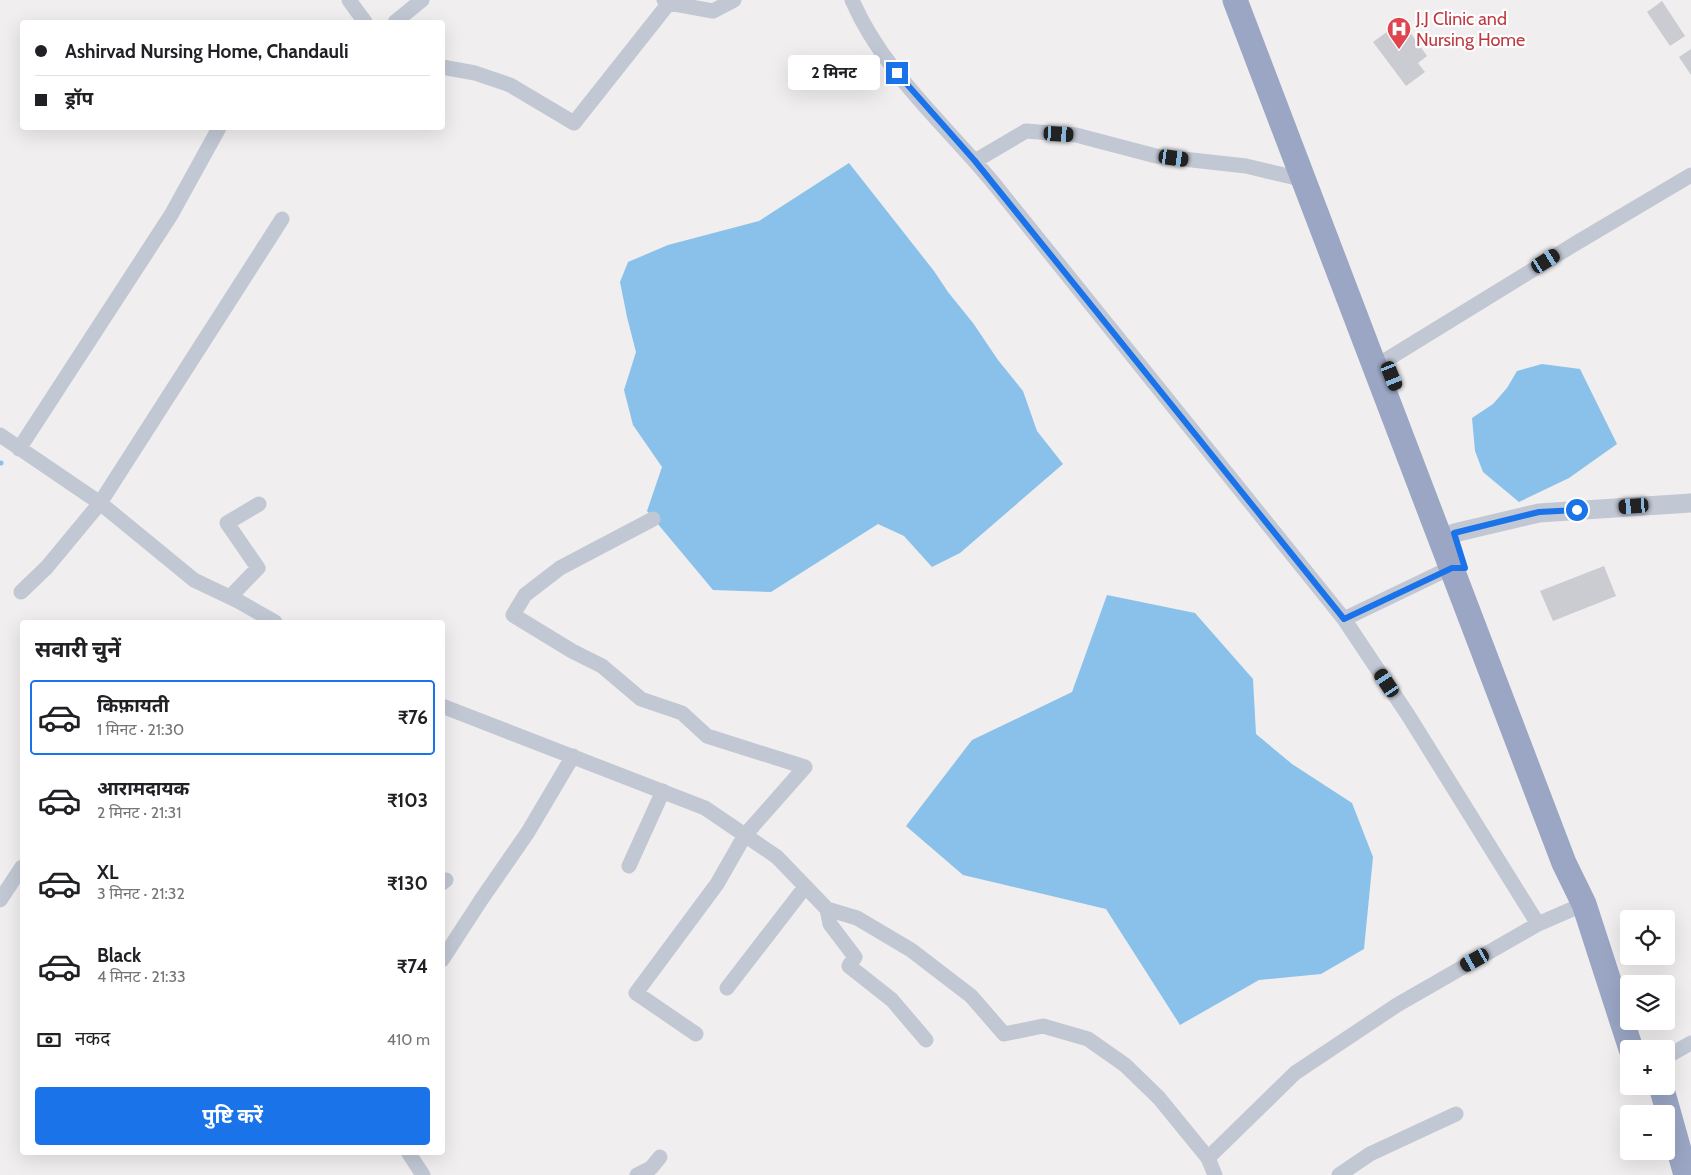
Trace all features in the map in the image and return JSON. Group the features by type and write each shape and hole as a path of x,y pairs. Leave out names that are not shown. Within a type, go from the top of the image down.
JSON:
{"highway":[{"path":"1235,0 1459,568 1623,975"},
{"path":"1250,0 1322,182 1386,360 1454,533 1459,568 1564,863 1584,904 1628,1040"},
{"path":"1663,1095 1686,1175"},
{"path":"1666,1160 1670,1175"}],"street":[{"path":"348,0 363,20"},
{"path":"397,20 422,0"},
{"path":"445,68 475,73 510,85 574,123 667,2 713,11 734,0"},
{"path":"852,0 862,23 897,73 975,161 1344,619 1408,715 1538,924"},
{"path":"19,449 170,215 219,130"},
{"path":"975,161 1026,131 1076,134 1156,156 1246,166 1305,180"},
{"path":"1386,360 1691,175"},
{"path":"21,592 47,567 100,503 282,219"},
{"path":"0,435 100,503 194,580 271,620"},
{"path":"1454,533 1539,512 1691,503"},
{"path":"230,597 258,568 227,523 259,504"},
{"path":"653,519 560,568 525,596 513,615 572,651 602,666 641,699 682,713 707,736 805,767 745,836 717,884 636,993 696,1034"},
{"path":"1344,619 1459,568"},
{"path":"445,707 705,808 777,857 827,910 857,918 911,950 971,996 1004,1034 1043,1026 1088,1039 1125,1065 1159,1098 1208,1158 1215,1175"},
{"path":"445,955 528,832 573,756"},
{"path":"630,866 663,791"},
{"path":"0,900 20,870"},
{"path":"727,988 805,887"},
{"path":"1208,1158 1296,1073 1397,1004 1538,924 1584,904"},
{"path":"827,910 830,924 855,957 849,966 892,1000 926,1040"},
{"path":"1675,1052 1691,1043"},
{"path":"1339,1175 1370,1154 1456,1114"},
{"path":"410,1155 423,1175"},
{"path":"637,1175 651,1168 660,1157"}],"water":[{"path":"849,163 934,271 998,360 1023,391 1037,431 1063,464 960,553 932,567 904,536 878,524 771,592 713,590 647,511 662,467 633,425 624,390 636,352 620,282 628,262 668,245 759,221"},
{"path":"1542,364 1580,369 1617,444 1569,478 1519,502 1483,472 1475,451 1472,418 1493,404 1507,388 1517,371"},
{"path":"1107,595 1195,613 1253,679 1256,734 1292,764 1352,803 1373,857 1364,949 1321,974 1259,980 1180,1025 1106,909 963,875 906,826 972,740 1072,692"}],"building":[{"path":"1662,1 1685,36 1670,46 1647,12"},
{"path":"1402,21 1427,56 1418,63 1425,72 1406,86 1373,42"},
{"path":"1691,49 1691,75 1679,57"},
{"path":"1604,566 1616,596 1553,621 1540,591"}],"place":[{"name":"J.J Clinic and Nursing Home","path":"1399,50"}],"route":[{"path":"897,73 975,161 1344,619 1452,568 1465,568 1454,533 1539,512 1577,510"}]}
